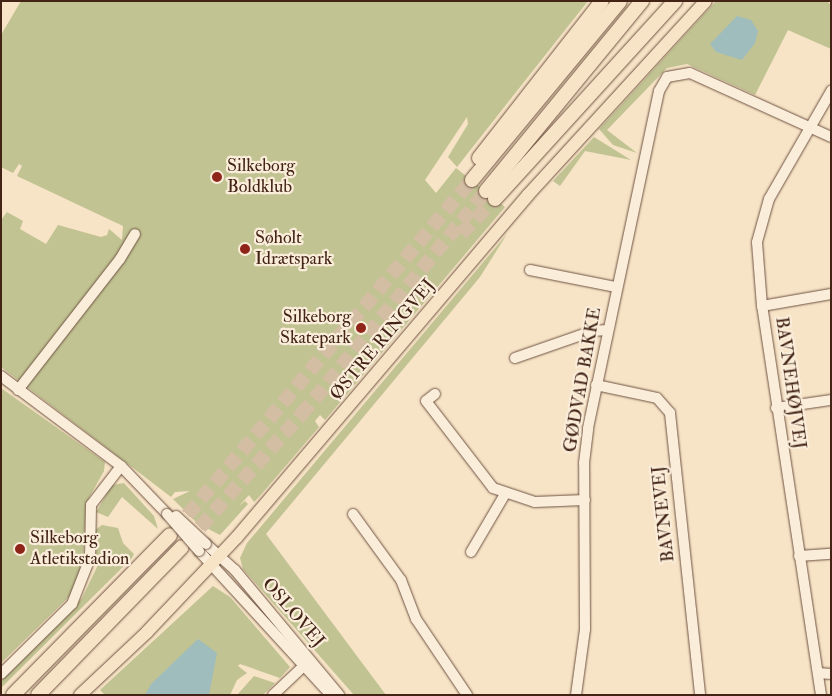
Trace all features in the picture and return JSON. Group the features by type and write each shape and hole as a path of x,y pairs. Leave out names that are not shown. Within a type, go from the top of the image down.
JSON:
{"highway":[{"path":"602,1 469,178 620,1"},
{"path":"642,1 490,195 675,1"},
{"path":"13,695 170,535"},
{"path":"38,695 182,547"}],"main road":[{"name":"ØSTRE RINGVEJ","path":"80,695 215,560 528,195 706,1"}],"street":[{"name":"GØDVAD BAKKE","path":"576,695 585,629 584,463 607,330 659,91 667,78 690,73 810,128"},
{"name":"BAVNEHØJVEJ","path":"821,695 756,266 761,219 831,91"},
{"path":"810,128 831,137"},
{"path":"18,390 120,259 135,234"},
{"path":"530,270 616,287"},
{"path":"762,306 831,294"},
{"path":"515,358 593,331 607,330"},
{"name":"OSLOVEJ","path":"1,376 121,466 203,547 339,695"},
{"name":"BAVNEVEJ","path":"596,385 657,398 670,413 700,695"},
{"path":"435,394 426,400 434,413 493,488 505,494 535,502 585,500"},
{"path":"776,408 831,400"},
{"path":"1,674 72,604 87,573 91,505 121,466"},
{"path":"471,552 505,494"},
{"path":"353,514 401,580 416,619 467,695"},
{"path":"799,556 831,554"},
{"name":"OSLOVEJ","path":"308,662 331,695"},
{"path":"274,695 308,662"},
{"path":"818,673 831,674"}],"green space":[{"name":"Søholt Idrætspark","path":"21,1 588,1 457,167 448,157 468,124 467,117 425,180 436,193 456,168 505,207 325,420 320,415 315,421 319,427 259,497 254,502 249,495 239,506 245,501 248,504 220,535 197,523 173,499 190,491 175,492 171,497 1,367 1,220 7,212 23,221 20,229 46,244 58,225 101,237 107,235 109,229 122,240 123,226 17,176 22,166 19,164 13,173 1,167 1,35"},
{"path":"716,1 827,1 831,5 831,49 788,30 755,95 687,64 667,68 607,130 637,153 613,145 599,129"},
{"path":"594,137 631,160 585,151 560,186 553,181"},
{"path":"507,234 480,277 266,534 386,695 354,695 243,569 240,558 247,543"},
{"path":"1,388 105,462 104,471 86,503 83,564 72,594 1,663"},
{"path":"124,483 154,516 158,529 122,497 108,517 96,512 112,485"},
{"path":"102,525 118,528 123,543 134,554 132,558 1,688 1,681 82,598 97,567 95,530"},
{"path":"213,586 230,597 290,667 280,678 240,664 238,666 247,673 237,680 230,695 105,695 100,690"},
{"path":"254,676 275,683 263,695 237,695"}],"water":[{"path":"737,16 751,20 758,31 755,43 742,60 716,52 710,44"},
{"path":"198,639 217,653 209,695 145,695 151,684"}],"tunnel":[{"path":"174,531 472,180"},
{"path":"186,543 301,415 486,191"},
{"path":"461,234 495,199"}],"place":[{"name":"Silkeborg Boldklub","path":"217,177"},
{"name":"Søholt Idrætspark","path":"245,249"},
{"name":"Silkeborg Skatepark","path":"361,328"},
{"name":"Silkeborg Atletikstadion","path":"20,549"}]}
